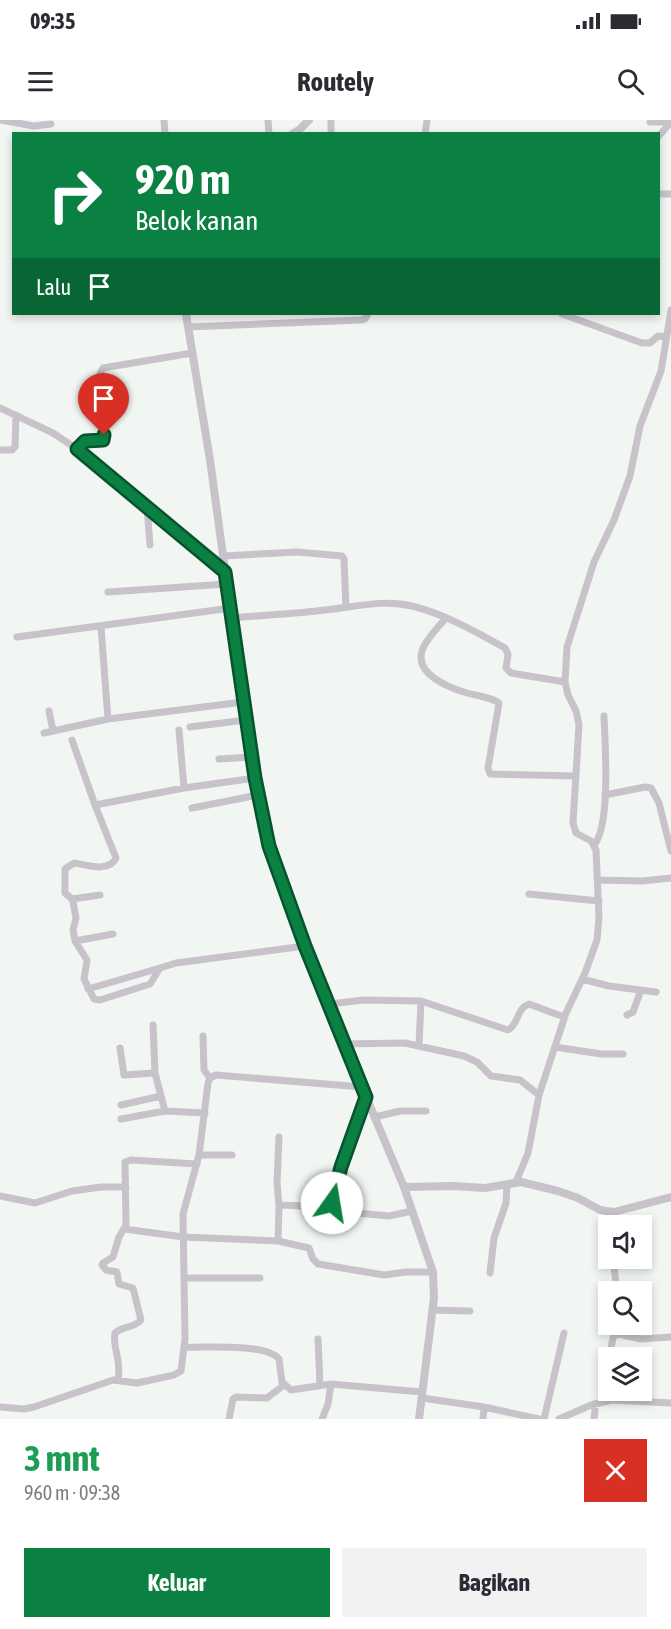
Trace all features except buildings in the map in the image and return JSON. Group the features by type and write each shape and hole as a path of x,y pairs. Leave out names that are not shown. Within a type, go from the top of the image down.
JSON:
{"street":[{"path":"0,120 34,126 51,125"},
{"path":"296,132 309,120"},
{"path":"650,122 665,120 671,122 660,135"},
{"path":"490,1273 494,1238 512,1184 528,1153 539,1095 564,1017 597,940 599,901 597,857 594,845 576,833 573,824 578,718 565,681 567,647 594,562 614,520 630,476 640,426 661,371 671,310"},
{"path":"186,315 231,608 237,617 243,702 255,778 273,859 344,1044 404,1187 432,1272 434,1288 419,1419"},
{"path":"188,327 361,320 367,315"},
{"path":"565,315 642,343 650,343 658,336 666,337"},
{"path":"77,449 85,441 98,442 104,438 100,374 103,368 192,353"},
{"path":"0,408 53,433 77,449 225,572"},
{"path":"0,450 12,450 15,447 16,415"},
{"path":"147,507 150,545"},
{"path":"223,556 297,552 342,556 346,607"},
{"path":"108,592 227,584"},
{"path":"237,617 390,602 412,606 446,618 505,648 508,654 506,668 511,673 565,681"},
{"path":"17,637 231,608"},
{"path":"446,618 424,646 421,654 422,663 431,676 441,683 499,703 488,768 490,774 576,776"},
{"path":"101,627 108,719"},
{"path":"44,733 108,719 243,702"},
{"path":"49,711 53,731"},
{"path":"594,845 599,838 605,795 604,716"},
{"path":"190,727 246,720"},
{"path":"179,730 184,788"},
{"path":"72,740 116,855 116,861 105,866 96,867 74,862 65,869 65,893 72,899 76,918 73,930 75,941 87,960 83,974 88,989 94,999 100,1000 150,984 160,968"},
{"path":"219,759 252,757"},
{"path":"95,805 184,788 255,778"},
{"path":"605,795 645,787 651,788 659,803 671,850"},
{"path":"192,808 258,795"},
{"path":"598,880 642,881 671,878"},
{"path":"529,894 599,901"},
{"path":"72,899 100,895"},
{"path":"75,941 113,934"},
{"path":"88,989 176,963 305,946"},
{"path":"582,979 609,986 656,992"},
{"path":"627,1015 633,1012 641,990"},
{"path":"329,1004 364,1000 421,1001 508,1030 513,1026 520,1009 529,1004 564,1017"},
{"path":"419,1045 421,1001"},
{"path":"153,1024 155,1073 165,1110"},
{"path":"203,1036 204,1070 210,1078"},
{"path":"344,1044 390,1042 419,1045 473,1059 491,1076 520,1080 539,1095"},
{"path":"555,1047 601,1054 623,1054"},
{"path":"120,1048 124,1075 155,1073"},
{"path":"0,1407 24,1409 118,1379 137,1383 177,1374 182,1368 184,1209 199,1155 210,1078 216,1075 362,1087"},
{"path":"121,1105 161,1096"},
{"path":"279,1205 327,1207 331,1205 341,1167 366,1097"},
{"path":"121,1119 165,1110 205,1113"},
{"path":"375,1116 399,1111 426,1111"},
{"path":"278,1241 279,1137"},
{"path":"199,1155 232,1155"},
{"path":"118,1379 119,1358 114,1340 115,1333 122,1328 138,1324 141,1320 134,1288 119,1284 117,1272 106,1270 102,1265 113,1257 119,1237 125,1229 125,1164 127,1160 197,1164"},
{"path":"404,1187 486,1188 512,1184 548,1188 569,1194 607,1212 671,1197"},
{"path":"0,1196 35,1203 72,1191 101,1187 126,1187"},
{"path":"356,1213 389,1216 412,1211"},
{"path":"125,1229 183,1237 278,1241 309,1248 313,1259 318,1264 386,1275 432,1272"},
{"path":"184,1278 260,1278"},
{"path":"432,1310 470,1311"},
{"path":"544,1419 564,1333"},
{"path":"623,1335 641,1339 671,1337"},
{"path":"318,1340 328,1404 322,1419"},
{"path":"184,1347 242,1348 271,1352 279,1359 284,1385 291,1390 325,1384 422,1395 539,1419"},
{"path":"230,1419 232,1399 236,1397 267,1398 284,1385"},
{"path":"560,1419 604,1401 671,1403"},
{"path":"594,1404 596,1411 594,1419"},
{"path":"483,1419 484,1407"}],"route":[{"path":"104,435 103,440 85,441 77,449 225,572 255,778 269,846 305,946 366,1097 341,1167 332,1203"}]}
